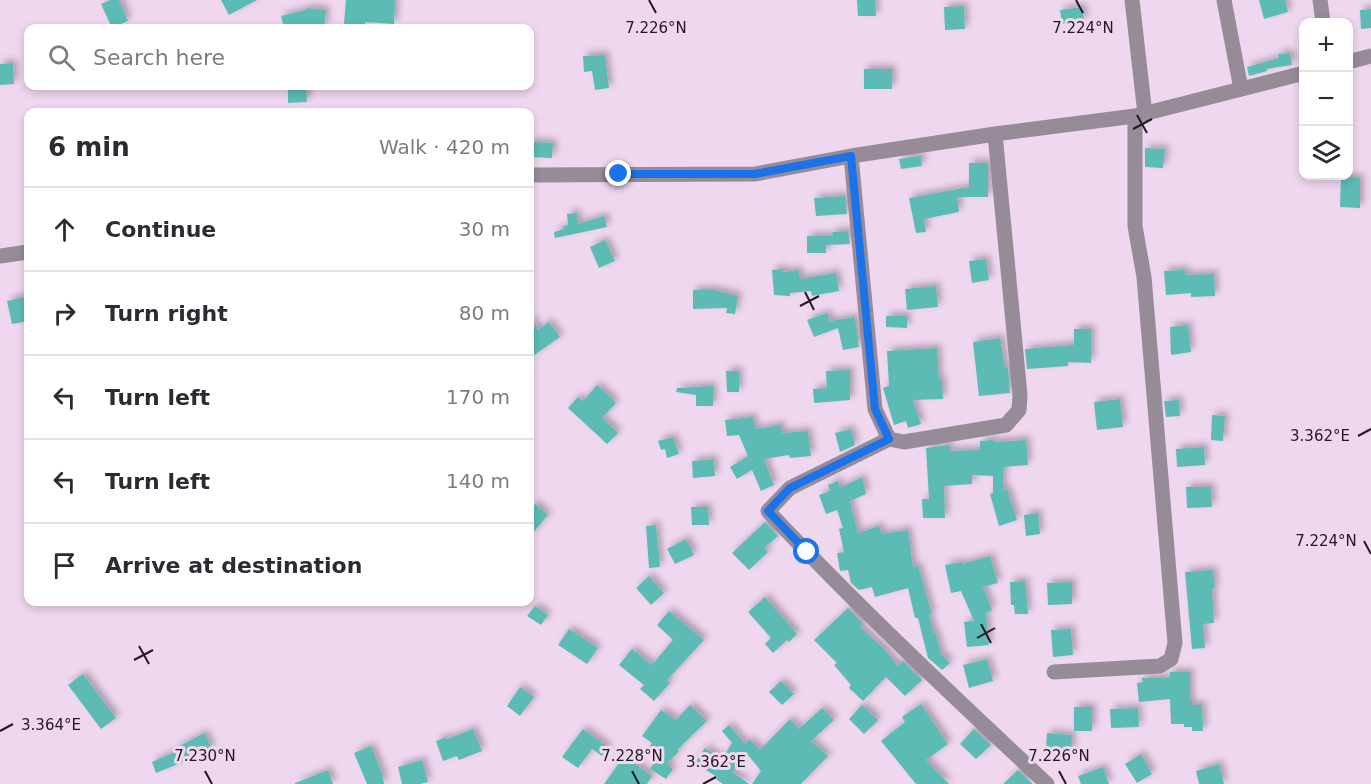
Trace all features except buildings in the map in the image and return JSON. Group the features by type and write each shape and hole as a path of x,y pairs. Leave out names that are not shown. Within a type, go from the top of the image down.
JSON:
{"street":[{"path":"1054,672 1160,666 1172,659 1175,643 1144,277 1135,226 1140,115 1132,0"},
{"path":"1224,0 1240,89"},
{"path":"1320,0 1322,18"},
{"path":"1353,61 1371,56"},
{"path":"534,176 755,174 851,156 1140,115 1299,74"},
{"path":"995,134 1020,395 1019,410 1006,425 904,442 889,439 790,488 768,511 964,706 1047,784"},
{"path":"851,156 875,409 889,439"},
{"path":"0,256 24,253"}],"route":[{"path":"619,174 755,174 851,156 875,409 889,439 790,488 768,511 807,552"}]}
